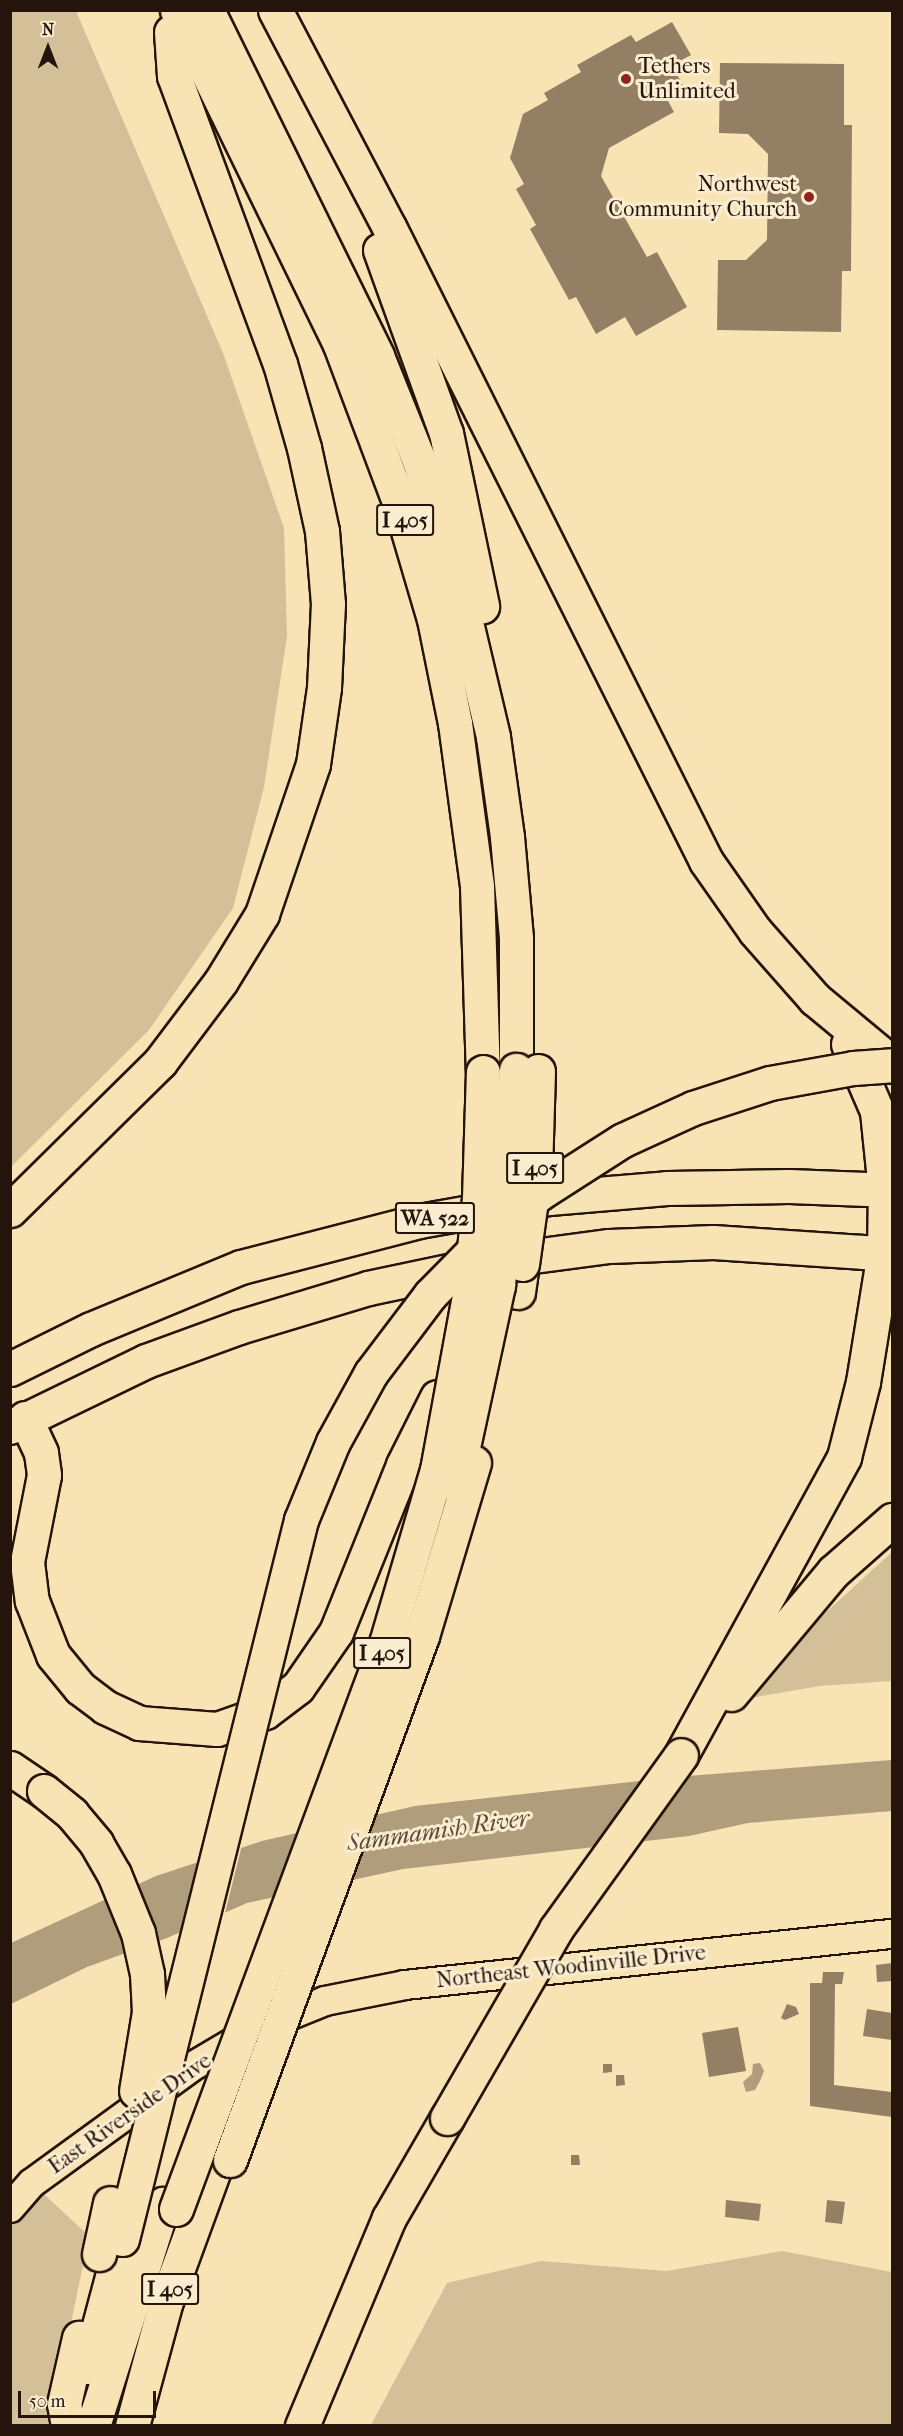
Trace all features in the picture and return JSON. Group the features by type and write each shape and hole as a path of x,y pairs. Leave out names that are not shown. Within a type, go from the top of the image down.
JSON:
{"highway":[{"name":"I 405","path":"132,2426 166,2301 224,2158 422,1636 462,1508 518,1292 535,1172 507,837 493,737 460,597 420,463 377,356 207,10"},
{"name":"I 405","path":"224,10 368,298 426,441 491,651 524,838 535,938 527,1070"},
{"path":"275,10 340,138 389,227 706,861 755,931 815,999 848,1043 877,1111 889,1190 888,1253 863,1382 844,1456 765,1634 556,1929 389,2218 302,2426"},
{"name":"I 405","path":"110,2426 169,2206 386,1643 437,1470 470,1291 479,1198 477,1070 465,915 449,775 421,637 388,520 348,406 169,18"},
{"path":"10,1210 160,1062 221,981 262,914 313,764 324,688 328,604 323,542 304,448 280,364 174,76 169,18"},
{"path":"340,138 446,433 491,651"},
{"path":"815,999 892,1064"},
{"path":"70,2426 110,2246 301,1520 333,1442 371,1373 430,1295 488,1236 540,1193 623,1140 693,1108 770,1083 853,1068 892,1064"},
{"name":"I 405","path":"93,2426 399,1548 437,1397 450,1326 477,1070"},
{"name":"WA 522","path":"10,1369 91,1329 242,1267 419,1221 549,1198 667,1188 789,1186 889,1190"},
{"name":"WA 522","path":"18,1422 146,1361 239,1327 368,1288 496,1261 609,1246 713,1242 888,1253"},
{"path":"18,1422 41,1454 44,1475 27,1562 32,1601 53,1655 80,1688 105,1707 139,1723 217,1729 266,1712 298,1687 336,1632 402,1465 437,1397"},
{"path":"765,1634 892,1520"},
{"path":"10,1768 44,1791 84,1828 114,1874 138,1933 147,1974 145,2050 110,2246"},
{"name":"I 405","path":"151,2426 224,2158"}],"main road":[{"name":"Northeast Woodinville Drive","path":"256,2029 325,2001 405,1985 892,1935"},
{"name":"East Riverside Drive","path":"10,2208 32,2183 190,2068 256,2029"}],"shaded area":[{"path":"11,10 76,11 223,353 284,528 287,636 264,787 233,908 149,1030 11,1167"},
{"path":"892,1552 892,1681 820,1686 728,1702"},
{"path":"32,2183 89,2236 50,2425 11,2426 11,2208"},
{"path":"782,2251 892,2272 892,2425 371,2425 447,2283 541,2261 667,2271"}],"water":[{"name":"Sammamish River","path":"892,1760 892,1811 748,1823 689,1836 403,1869 247,1903 167,1938 87,1967 11,2004 11,1943 156,1876 262,1841 415,1806 675,1777"},
{"path":"760,2063 764,2071 760,2081 755,2090 746,2092 743,2082 752,2074 753,2064"}],"pier":[{"path":"242,1845 224,1917 188,1932 209,1856"}],"building":[{"path":"672,22 691,55 672,65 686,91 668,101 674,112 609,148 601,176 647,257 657,252 687,307 636,336 625,317 596,334 576,297 569,300 530,229 536,225 516,189 524,184 510,158 523,114 548,100 544,93 581,72 577,65 631,35 636,42"},
{"name":"Northwest Community Church","path":"720,63 844,64 844,125 852,125 851,271 842,271 841,332 717,330 718,260 746,260 767,240 768,154 748,134 719,133"},
{"path":"892,1963 892,1981 877,1982 876,1965"},
{"path":"823,1972 844,1972 842,1984 835,1984 834,2085 892,2092 892,2117 810,2106 810,1983 822,1983"},
{"path":"787,2004 796,2007 799,2014 785,2020 781,2018"},
{"path":"867,2009 892,2013 892,2040 863,2036"},
{"path":"738,2027 746,2071 709,2077 702,2033"},
{"path":"603,2064 612,2064 612,2072 603,2073"},
{"path":"616,2075 624,2075 625,2085 616,2086"},
{"path":"571,2155 579,2155 580,2165 571,2165"},
{"path":"726,2200 761,2204 759,2221 725,2217"},
{"path":"827,2200 845,2202 842,2224 825,2222"}],"place":[{"name":"Tethers Unlimited","path":"626,79"},
{"name":"Northwest Community Church","path":"809,197"}]}
